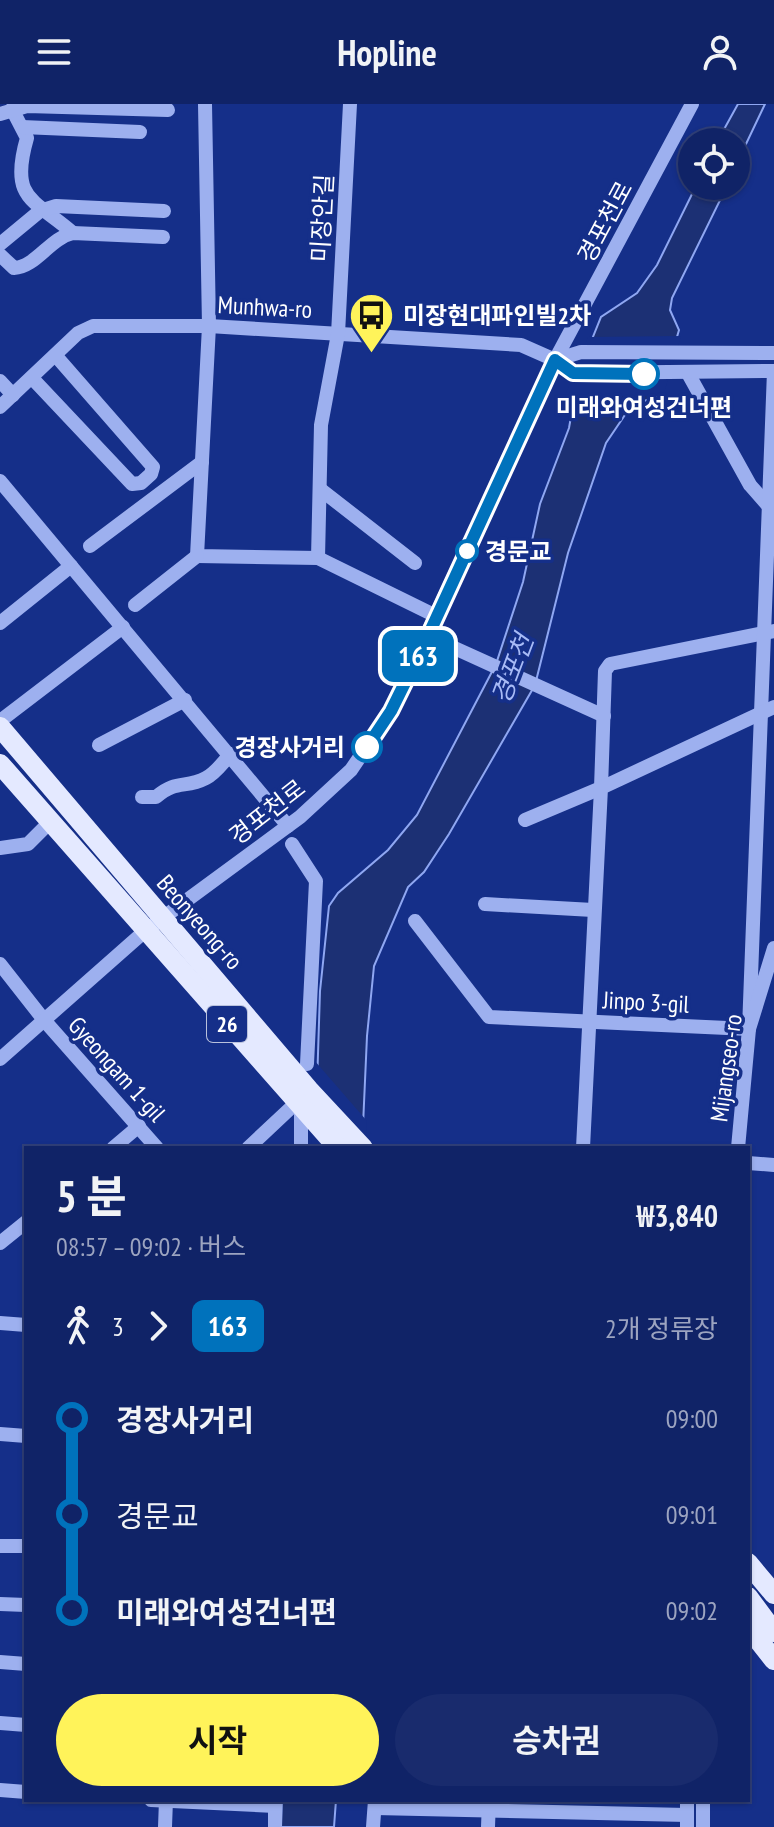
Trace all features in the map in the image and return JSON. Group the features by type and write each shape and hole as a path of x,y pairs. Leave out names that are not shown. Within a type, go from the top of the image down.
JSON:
{"main road":[{"name":"Beonyeong-ro","path":"0,727 162,918 336,1146"},
{"path":"0,742 12,755 25,755"},
{"name":"Beonyeong-ro","path":"0,764 145,931 304,1105 360,1146"},
{"path":"72,846 89,848 105,867 114,862"},
{"path":"750,1565 774,1594"},
{"path":"750,1600 774,1632"},
{"path":"750,1630 774,1661"},
{"path":"750,1650 762,1653 774,1661"}],"street":[{"path":"197,556 209,326 205,104"},
{"name":"미장안길","path":"318,558 321,425 338,334 350,104"},
{"name":"경포천로","path":"0,1059 145,931 288,826 351,770 391,711 434,638 436,616 555,360 692,104"},
{"path":"6,112 27,106 168,110"},
{"path":"6,112 22,127 27,138 21,160 23,190 40,211 53,215 73,233"},
{"path":"22,127 140,132"},
{"path":"0,244 40,211 56,206 95,205 164,211"},
{"path":"0,255 14,268 23,268 60,236 73,233 163,237"},
{"name":"Munhwa-ro","path":"0,407 78,333 93,326 209,326 521,345 555,360 573,373 682,375 774,371 768,710"},
{"path":"555,360 581,352 774,353"},
{"path":"32,378 132,484 141,483 151,474 153,467 56,356"},
{"path":"682,375 750,485 773,508"},
{"path":"0,381 13,395"},
{"path":"90,546 202,462"},
{"path":"0,481 288,826"},
{"path":"320,489 415,563"},
{"path":"135,605 197,556 318,558 436,616"},
{"path":"0,623 71,566"},
{"path":"0,721 123,627"},
{"path":"583,1146 605,671 610,664 770,632"},
{"path":"434,638 604,716"},
{"path":"99,745 185,700"},
{"path":"525,820 768,710 749,1029"},
{"path":"142,797 156,797 173,784 210,777 231,754"},
{"path":"0,848 28,844 50,822"},
{"path":"292,844 316,881 307,1064"},
{"path":"485,904 593,910"},
{"name":"Jinpo 3-gil","path":"415,921 489,1017 749,1029"},
{"name":"Mijangseo-ro","path":"738,1146 749,1029 774,948"},
{"name":"Gyeongam 1-gil","path":"0,964 44,1020 155,1146"},
{"path":"251,1146 304,1105"},
{"path":"301,1146 304,1105"},
{"path":"115,1146 139,1126"},
{"path":"750,1163 774,1165"},
{"path":"0,1243 24,1224"},
{"path":"0,1323 24,1325"},
{"path":"0,1434 24,1436"},
{"path":"0,1546 24,1546"},
{"path":"0,1604 24,1605"},
{"path":"0,1662 24,1664"},
{"path":"0,1723 24,1725"},
{"path":"0,1790 24,1792"},
{"path":"165,1827 166,1802"},
{"path":"239,1802 275,1803 275,1827"},
{"path":"703,1802 703,1827"},
{"path":"373,1827 375,1804 489,1813 687,1814"}],"water":[{"path":"738,104 765,104 750,136 750,128 725,128"},
{"name":"경포천","path":"689,200 720,200 672,298 670,310 679,330 660,395 631,406 606,443 568,553 535,685 449,834 424,872 408,887 374,966 362,1146 315,1146 320,991 329,906 338,893 388,850 417,815 496,664 523,582 540,504 569,428 572,411 568,399 601,317 637,293 657,265"},
{"path":"282,1802 336,1802 334,1827 281,1827"}],"pier":[{"path":"681,336 663,396 565,396 588,337"},
{"path":"314,1060 367,1121 366,1146 311,1146"}],"bus line":[{"name":"163","path":"367,747 391,711 428,636 555,360 573,373 644,374"}],"place":[{"name":"미장현대파인빌2차","path":"372,354"},
{"name":"미래와여성건너편","path":"644,374"},
{"name":"경문교","path":"467,551"},
{"name":"경장사거리","path":"367,747"}]}
